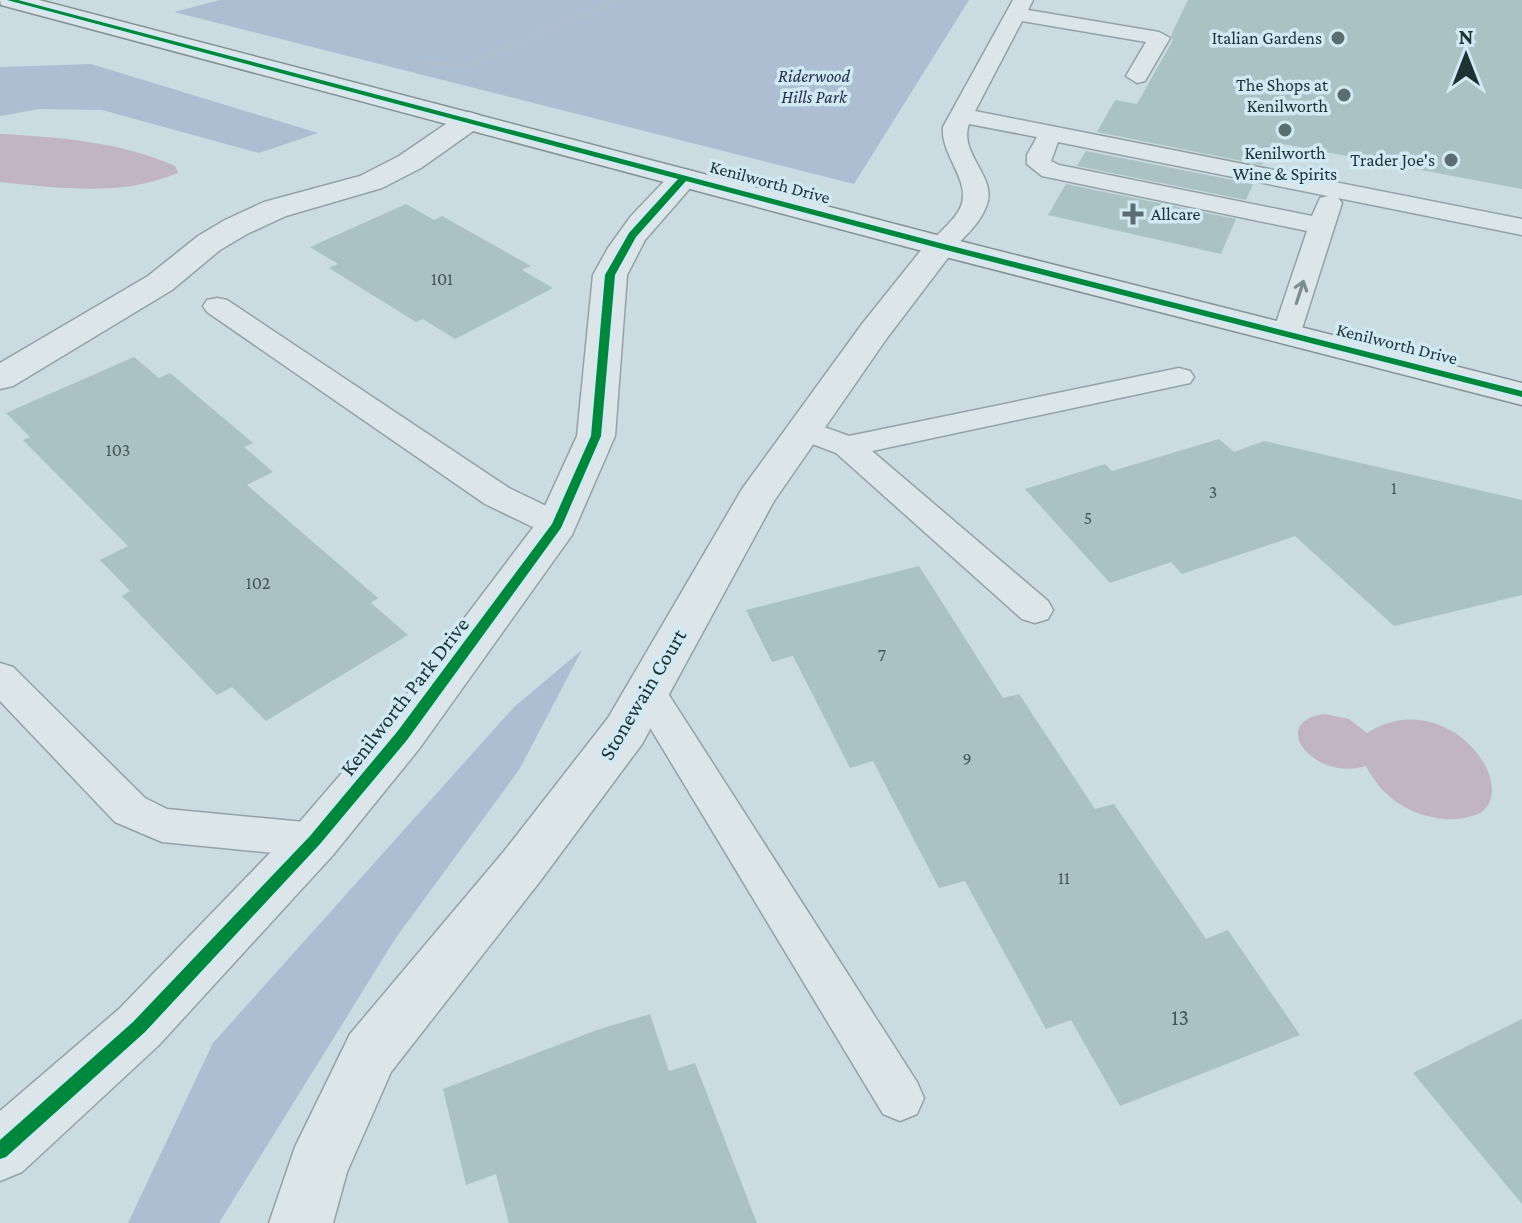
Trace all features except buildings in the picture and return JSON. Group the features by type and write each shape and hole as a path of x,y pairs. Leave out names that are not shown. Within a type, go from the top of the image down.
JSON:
{"street":[{"name":"Kenilworth Drive","path":"10,0 941,246 1522,394"},
{"path":"0,378 160,283 209,243 236,227 275,209 371,182 410,162 469,121"},
{"name":"Kenilworth Park Drive","path":"0,1151 139,1027 315,840 402,736 557,525 596,436 610,275 618,255 635,231 684,178"},
{"name":"Stonewain Court","path":"301,1223 317,1169 370,1053 523,865 625,731 756,498 826,438 874,331 941,246"}],"lane":[{"path":"941,246 967,219 977,199 975,187 952,139 961,115 1020,7 1159,38 1137,76"},
{"path":"961,115 1046,142 1327,209"},
{"path":"1046,142 1039,164 1051,171 1327,209 1522,227"},
{"path":"1286,335 1327,209"},
{"path":"217,306 497,496 557,525"},
{"path":"826,438 1179,377"},
{"path":"826,438 1035,610"},
{"path":"0,677 130,810 162,825 315,840"},
{"path":"647,691 900,1098"}],"path":[{"path":"418,61 463,67 616,0"}],"green space":[{"name":"Riderwood Hills Park","path":"220,0 969,0 854,184 174,12"},
{"path":"91,64 318,133 259,153 102,110 39,109 0,116 0,67"},
{"path":"582,650 519,770 395,939 219,1223 128,1223 213,1043 514,707"}],"shaded area":[{"path":"0,134 111,146 175,166 178,173 156,181 112,188 0,182"},
{"path":"1324,714 1349,719 1367,733 1396,721 1424,721 1449,729 1469,744 1484,763 1491,782 1490,800 1480,813 1450,819 1421,814 1401,805 1385,792 1366,766 1347,769 1329,766 1304,749 1299,728 1307,719"}],"cycle path":[{"path":"10,0 941,246 1522,394"},
{"path":"0,1151 139,1027 315,840 402,736 557,525 596,436 610,275 632,235 684,178"}],"place":[{"name":"Italian Gardens","path":"1338,38"},
{"name":"The Shops at Kenilworth","path":"1344,95"},
{"name":"Kenilworth Wine & Spirits","path":"1285,130"},
{"name":"Trader Joe's","path":"1451,160"},
{"name":"Allcare","path":"1133,214"}]}
